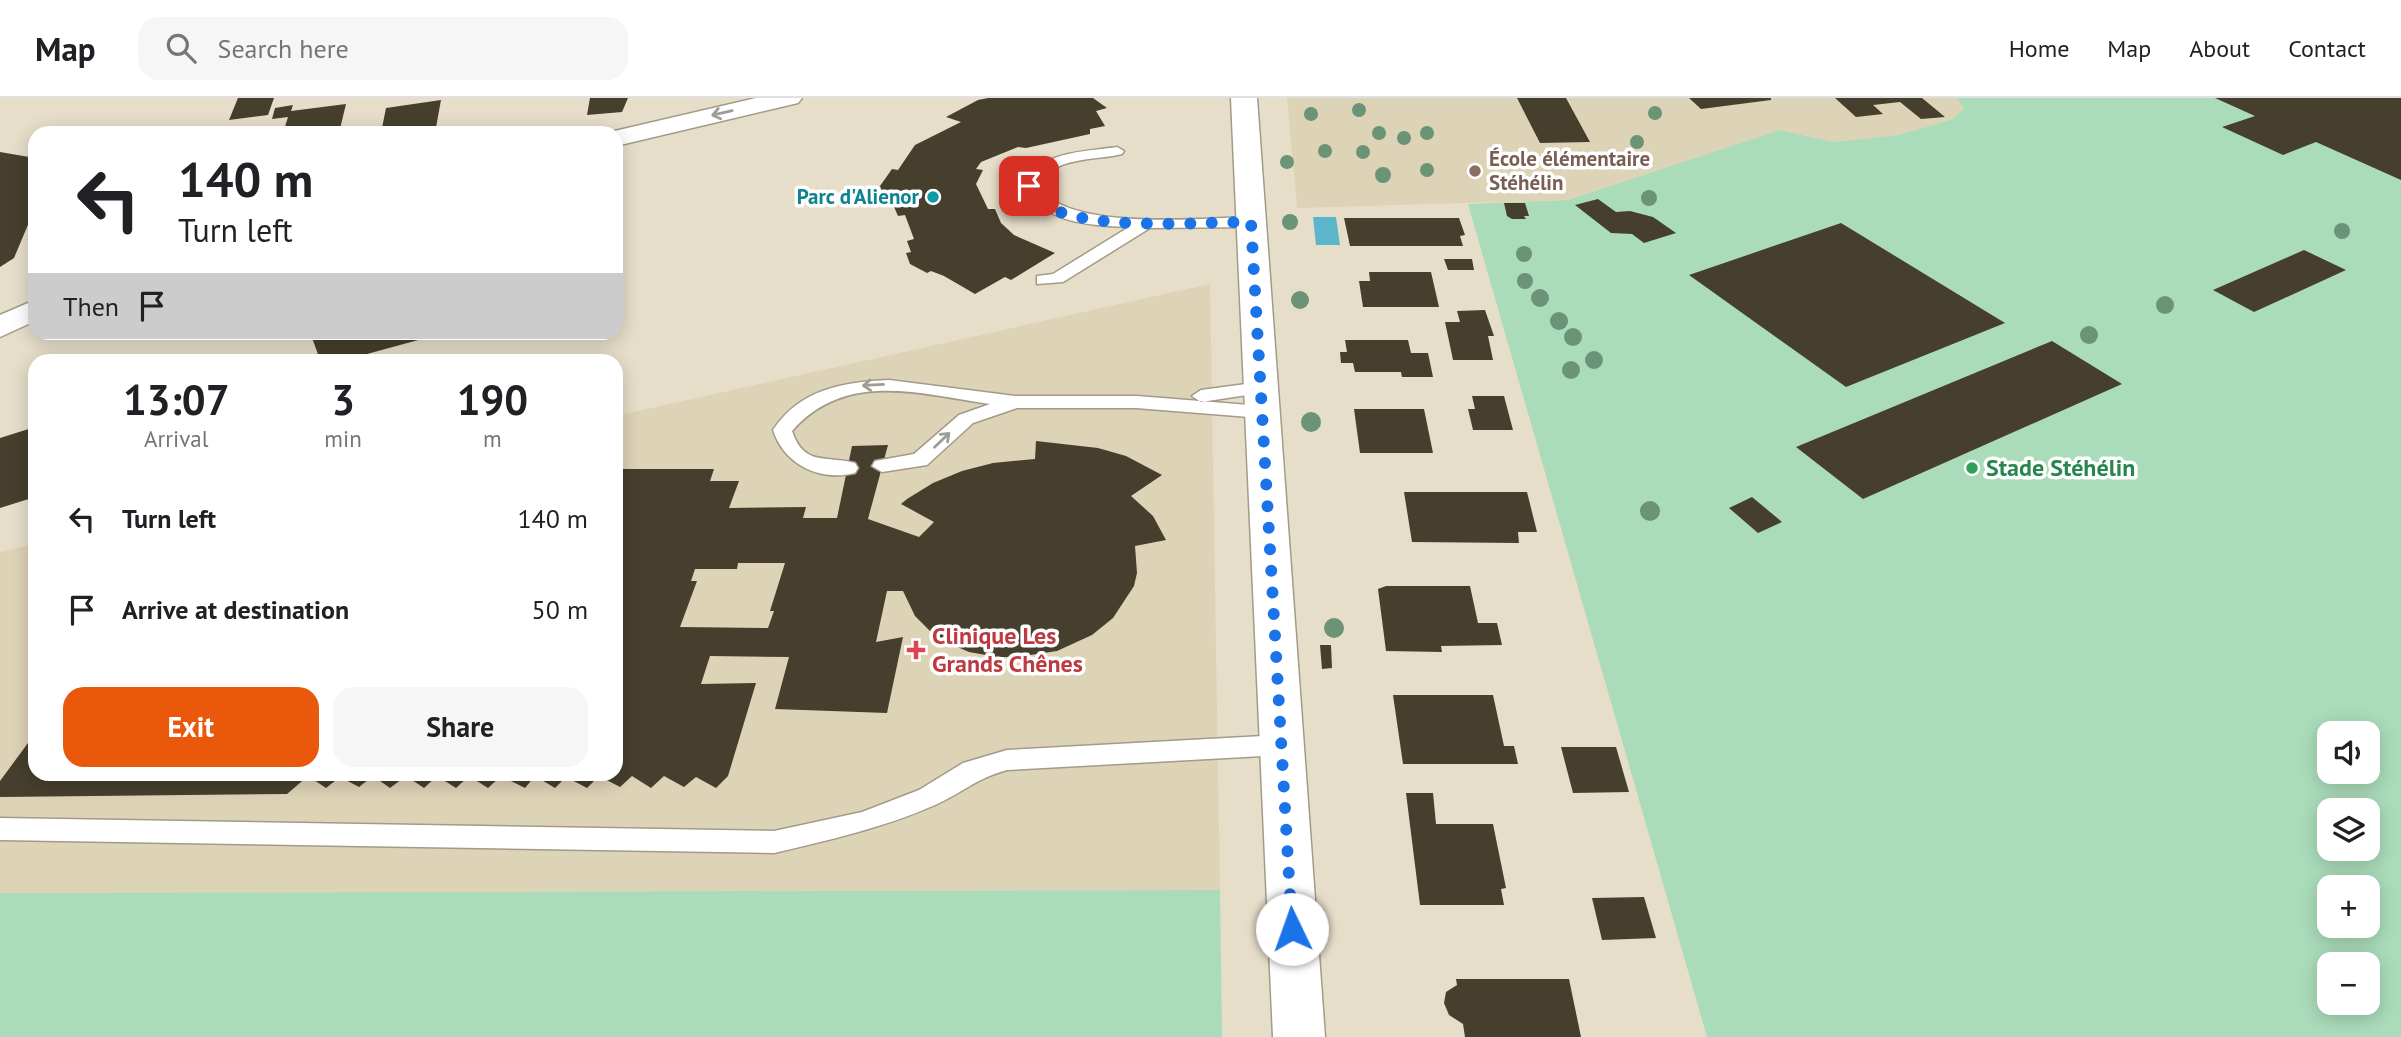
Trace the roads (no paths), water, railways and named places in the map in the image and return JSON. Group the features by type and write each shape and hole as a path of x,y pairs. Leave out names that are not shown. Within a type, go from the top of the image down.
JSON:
{"street":[{"path":"623,136 789,98"},
{"path":"1244,98 1298,1037"},
{"path":"0,327 28,313"}],"lane":[{"path":"1117,151 1045,165 1033,175 1029,186 1041,202 1067,215 1099,221 1251,222"},
{"path":"1043,280 1057,278 1151,221"},
{"path":"848,468 805,463 785,447 782,430 793,412 822,396 853,386 881,384 1015,402 1137,402 1147,405 1262,400"},
{"path":"882,466 920,460 967,419 1015,402"},
{"path":"0,829 774,842 863,822 928,797 972,770 1007,760 1281,745"}],"water":[{"path":"1313,217 1336,217 1340,245 1316,245"}],"place":[{"name":"École élémentaire Stéhélin","path":"1475,171"},
{"name":"Parc d'Alienor","path":"933,197"},
{"name":"Stade Stéhélin","path":"1972,468"},
{"name":"Clinique Les Grands Chênes","path":"916,650"}]}
